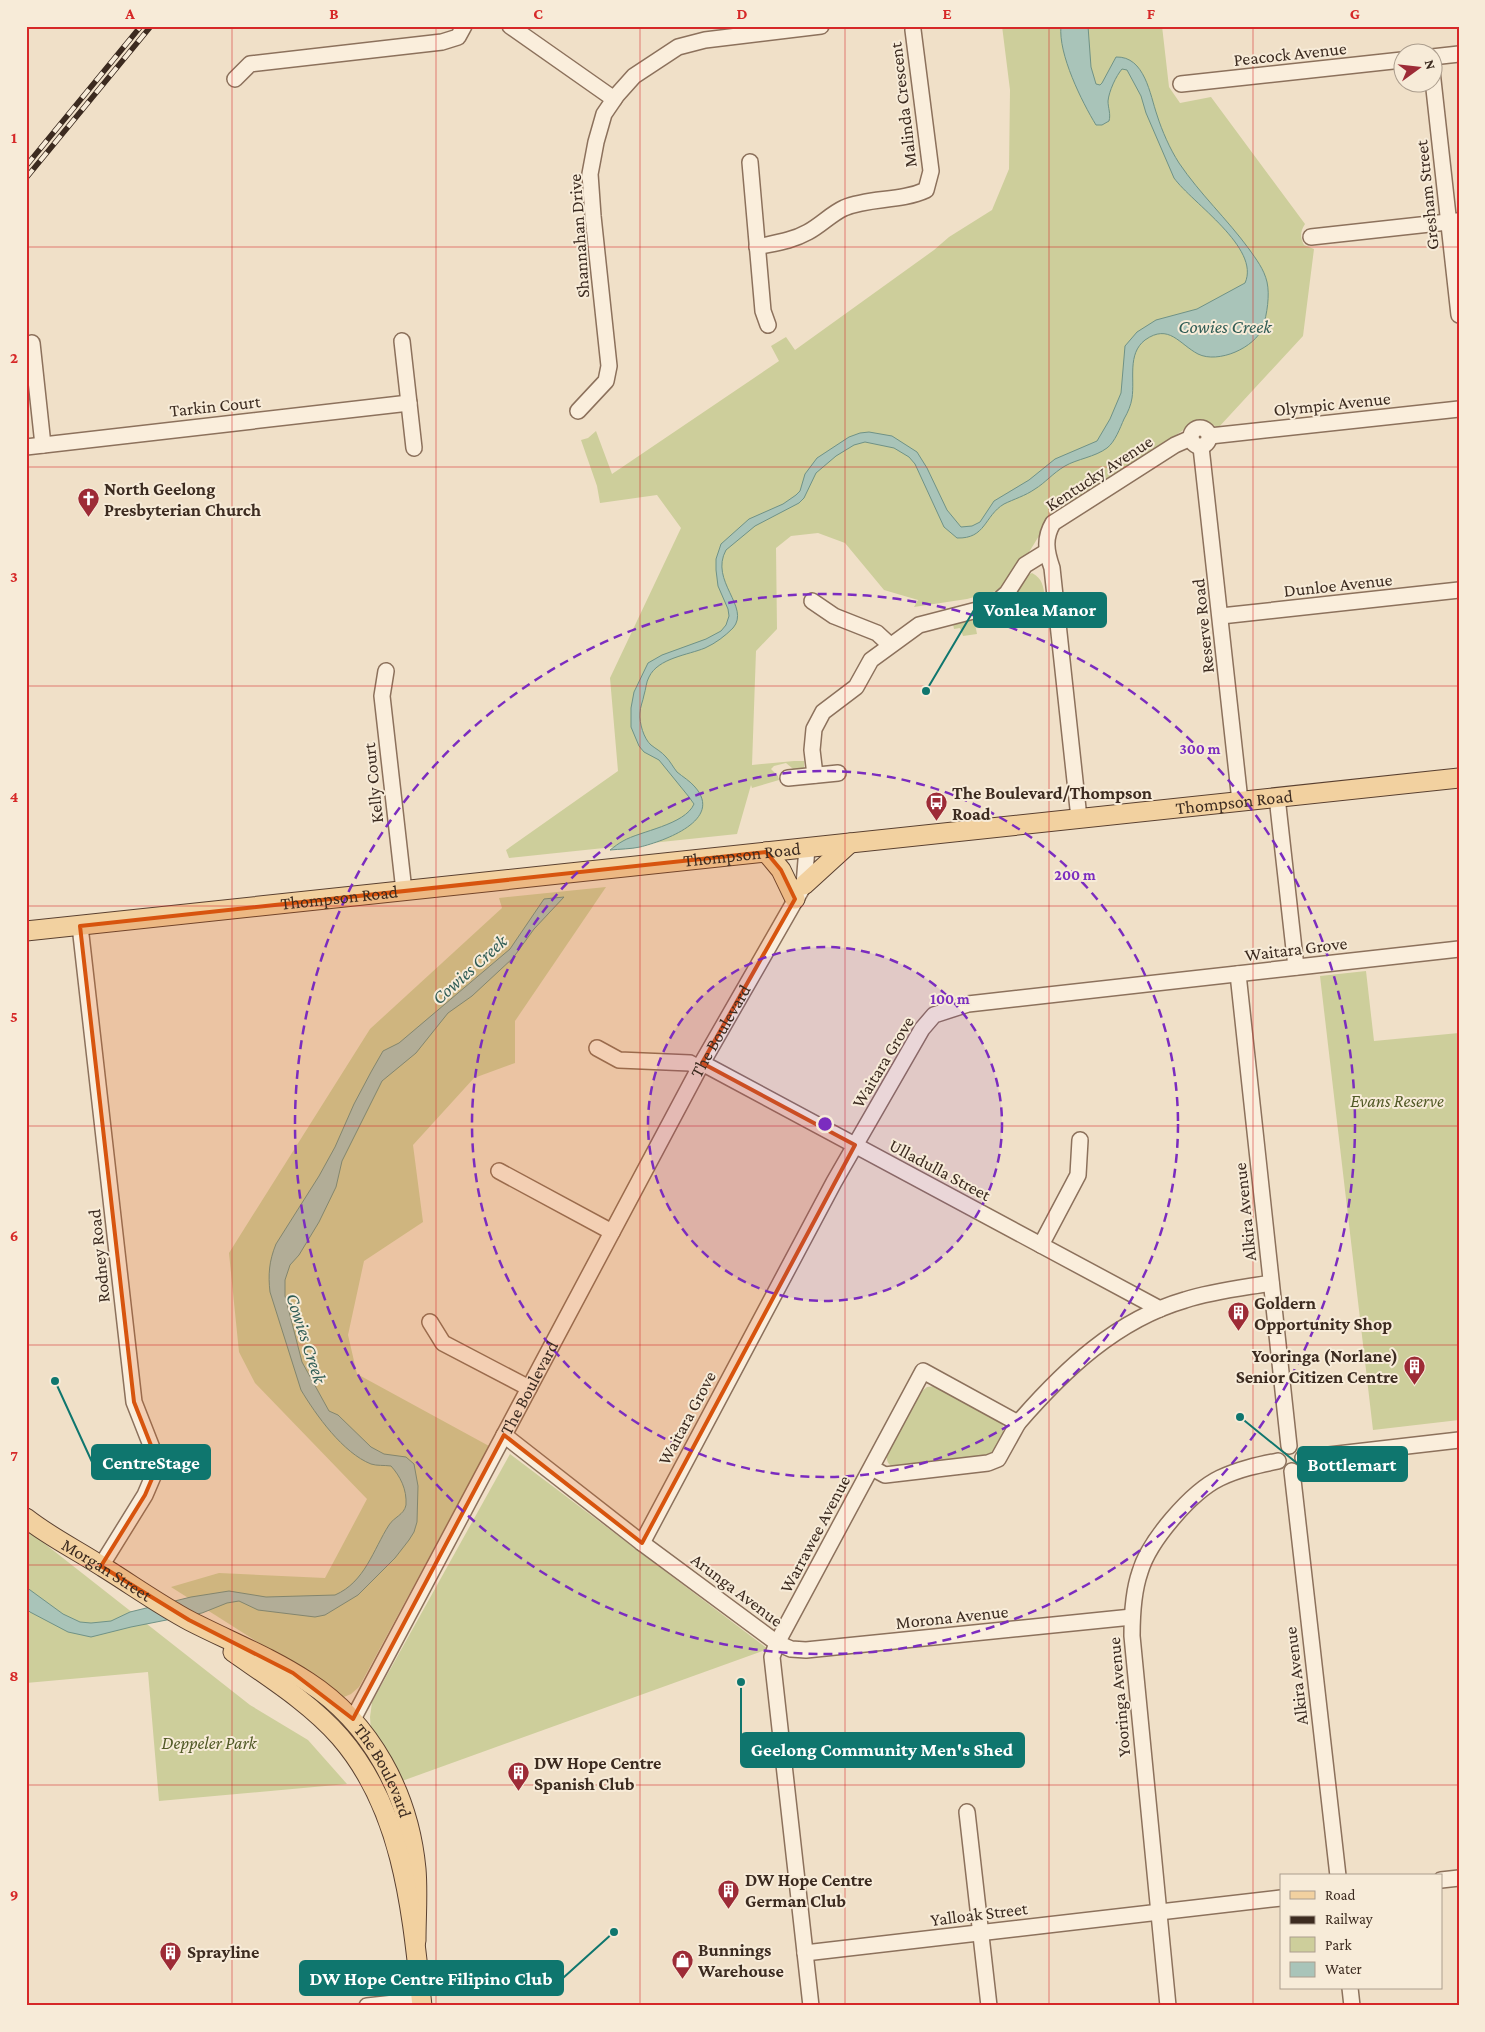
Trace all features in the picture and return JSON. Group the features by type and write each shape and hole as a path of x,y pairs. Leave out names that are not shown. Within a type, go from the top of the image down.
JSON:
{"main road":[{"name":"Thompson Road","path":"26,931 1459,778"},
{"path":"766,852 800,892 850,843"},
{"name":"Morgan Street","path":"26,1518 48,1534 189,1620 293,1673 319,1690 353,1719"},
{"name":"Morgan Street","path":"189,1620 302,1701 340,1736"},
{"path":"340,1736 353,1719"},
{"name":"The Boulevard","path":"353,1719 379,1756 392,1780 404,1810 411,1836 416,1871 416,1941 422,2003"},
{"name":"The Boulevard","path":"340,1736 369,1777 387,1815 399,1858 416,1941"}],"street":[{"path":"235,79 250,64 442,42 458,37 464,26"},
{"path":"510,26 614,99"},
{"name":"Shannahan Drive","path":"578,411 606,381 609,366 590,174 604,114 634,76 678,47 705,40 821,26"},
{"name":"Malinda Crescent","path":"757,247 790,241 809,232 842,209 863,202 913,196 926,190 931,171 912,28"},
{"path":"1442,56 1459,54"},
{"name":"Peacock Avenue","path":"1181,84 1392,61"},
{"name":"Gresham Street","path":"1435,92 1454,221 1459,315"},
{"path":"750,162 763,311 768,325"},
{"path":"1311,237 1454,221"},
{"path":"402,341 414,448"},
{"path":"32,343 43,445"},
{"name":"Tarkin Court","path":"26,447 409,403"},
{"name":"Olympic Avenue","path":"1200,440 1459,409"},
{"name":"Kentucky Avenue","path":"1079,818 1052,568 1046,552 1047,533 1053,523 1175,445 1200,440"},
{"name":"Reserve Road","path":"1200,440 1240,801"},
{"path":"815,776 812,750 814,729 823,712 856,687 871,660 890,645 926,622 977,610 998,601 1007,593 1025,565 1046,552"},
{"name":"Dunloe Avenue","path":"1221,616 1459,590"},
{"path":"812,601 834,616 877,633 890,645"},
{"name":"Kelly Court","path":"386,671 382,696 404,891"},
{"path":"788,778 838,773"},
{"path":"1277,797 1296,967"},
{"name":"The Boulevard","path":"353,1719 701,1066 800,892 807,848"},
{"name":"Rodney Road","path":"80,926 134,1402 154,1453 154,1474 144,1495 101,1566"},
{"name":"Waitara Grove","path":"642,1543 834,1182 922,1029 934,1015 968,1004 1459,949"},
{"name":"Alkira Avenue","path":"1238,974 1289,1446"},
{"name":"Ulladulla Street","path":"597,1048 618,1060 690,1063 701,1066 855,1145 1160,1309"},
{"path":"1041,1245 1078,1175 1080,1140"},
{"path":"499,1171 612,1232"},
{"name":"Warrawee Avenue","path":"872,1468 885,1475 988,1463 998,1459 1018,1423 1049,1387 1088,1352 1135,1320 1198,1296 1271,1283"},
{"path":"430,1322 443,1343 529,1388"},
{"name":"Warrawee Avenue","path":"777,1643 872,1468 922,1368 1018,1423"},
{"name":"Arunga Avenue","path":"504,1435 642,1543 777,1643 771,1663 811,2006"},
{"path":"1303,1458 1459,1440"},
{"path":"1289,1446 1300,1450 1303,1458 1301,1465 1292,1472 1281,1468 1278,1461 1282,1450 1289,1446"},
{"name":"Yooringa Avenue","path":"1168,2006 1133,1646 1132,1617 1140,1572 1153,1544 1170,1520 1190,1500 1218,1479 1250,1466 1278,1461"},
{"name":"Alkira Avenue","path":"1292,1472 1338,1874"},
{"name":"Morona Avenue","path":"777,1643 791,1649 806,1650 1132,1617"},
{"path":"967,1812 989,2006"},
{"path":"1442,1880 1459,1878"},
{"name":"Yalloak Street","path":"805,1953 1280,1898"},
{"path":"1350,1990 1352,2006"},
{"path":"367,2006 422,2003"}],"highlighted area":[{"path":"766,852 781,870 795,899 702,1063 855,1145 642,1543 504,1435 353,1719 293,1673 189,1620 101,1566 145,1495 154,1474 154,1453 134,1402 80,926"}],"green space":[{"path":"1002,26 1162,26 1169,87 1180,103 1211,97 1305,224 1301,237 1304,245 1314,249 1303,336 1218,428 1204,421 1191,424 1050,518 1007,588 967,599 914,607 918,600 884,590 845,543 818,533 791,536 776,548 777,629 756,651 752,765 804,761 804,769 798,773 786,763 774,766 771,769 778,776 779,780 752,788 751,785 737,834 509,858 506,850 618,771 610,678 681,528 657,495 600,503 597,486 581,440 588,438 596,431 612,474 779,361 771,346 786,337 795,350 934,250 949,237 992,210 1009,169 1010,90"},
{"path":"1032,573 1040,580 1045,597 1024,605 1014,620 992,627 983,627 981,617 1010,601 1022,580"},
{"path":"974,619 977,634 963,636 960,628 954,629 953,624"},
{"path":"606,887 515,1021 515,1063 474,1078 413,1145 423,1222 364,1261 348,1335 357,1374 489,1446 359,1687 344,1697 171,1587 219,1573 325,1578 367,1499 255,1383 239,1352 229,1253 370,1029 502,908 499,898"},
{"name":"Evans Reserve","path":"1366,971 1374,1041 1459,1033 1459,1420 1373,1430 1320,976"},
{"path":"935,1386 942,1388 1002,1422 1003,1436 997,1449 991,1456 893,1467 888,1463 886,1454 921,1392 927,1387"},
{"path":"510,1454 768,1649 402,1781 371,1732 372,1702"},
{"name":"Deppeler Park","path":"26,1529 250,1705 308,1740 347,1784 159,1801 148,1672 26,1683"}],"water":[{"name":"Cowies Creek","path":"1061,26 1088,26 1091,67 1096,84 1100,85 1102,83 1116,57 1126,58 1140,70 1149,88 1164,134 1176,158 1260,264 1267,282 1268,299 1263,327 1259,335 1235,352 1215,357 1206,357 1198,354 1167,334 1153,335 1145,340 1139,346 1134,359 1133,391 1130,406 1117,435 1110,445 1097,454 1065,466 1039,487 1004,504 997,509 984,526 974,535 957,538 944,527 915,464 909,457 894,448 865,442 854,445 836,456 816,473 804,498 799,503 755,526 726,550 722,561 722,572 737,611 737,620 733,628 709,646 659,665 648,679 640,711 642,730 648,742 664,755 677,772 695,787 702,799 702,809 697,819 676,834 663,840 640,847 610,850 631,837 662,827 682,817 694,804 659,760 644,752 639,746 631,727 631,708 634,692 648,663 662,655 706,639 721,631 726,625 729,616 728,609 718,586 716,570 716,559 721,544 749,519 783,504 796,495 800,491 805,474 817,458 849,437 860,433 869,432 892,436 917,452 927,468 947,510 961,527 972,526 980,522 994,501 1029,480 1055,459 1097,441 1110,419 1121,393 1125,346 1137,332 1156,320 1197,309 1245,283 1247,269 1243,255 1222,227 1174,178 1146,113 1141,96 1127,70 1122,69 1111,88 1108,101 1109,121 1102,125 1096,125 1084,104 1067,64 1063,50"},
{"name":"Cowies Creek","path":"564,897 534,929 513,958 472,996 448,1013 416,1053 382,1081 342,1161 336,1187 319,1222 299,1255 290,1265 285,1280 285,1296 302,1362 329,1411 338,1415 371,1447 384,1454 406,1457 414,1464 418,1486 417,1522 409,1540 395,1558 358,1595 325,1615 315,1617 258,1610 239,1601 227,1603 202,1613 91,1637 68,1632 30,1612 26,1608 26,1587 63,1614 80,1622 91,1623 111,1621 130,1612 191,1597 229,1591 266,1597 335,1595 354,1582 361,1574 389,1525 405,1508 404,1488 391,1466 371,1464 350,1451 322,1422 301,1390 270,1292 270,1262 276,1244 319,1176 335,1147 354,1104 383,1051 399,1043 510,949 544,899"}],"railway":[{"path":"26,166 141,26"},
{"path":"26,178 151,26"}],"place":[{"name":"North Geelong Presbyterian Church","path":"88,518"},
{"name":"Vonlea Manor","path":"926,691"},
{"name":"The Boulevard/Thompson Road","path":"936,822"},
{"name":"Goldern Opportunity Shop","path":"1238,1332"},
{"name":"CentreStage","path":"55,1381"},
{"name":"Yooringa (Norlane) Senior Citizen Centre","path":"1414,1385"},
{"name":"Bottlemart","path":"1240,1417"},
{"name":"Geelong Community Men's Shed","path":"741,1682"},
{"name":"DW Hope Centre Spanish Club","path":"518,1792"},
{"name":"DW Hope Centre German Club","path":"729,1909"},
{"name":"DW Hope Centre Filipino Club","path":"614,1932"},
{"name":"Sprayline","path":"171,1971"},
{"name":"Bunnings Warehouse","path":"682,1979"}]}
